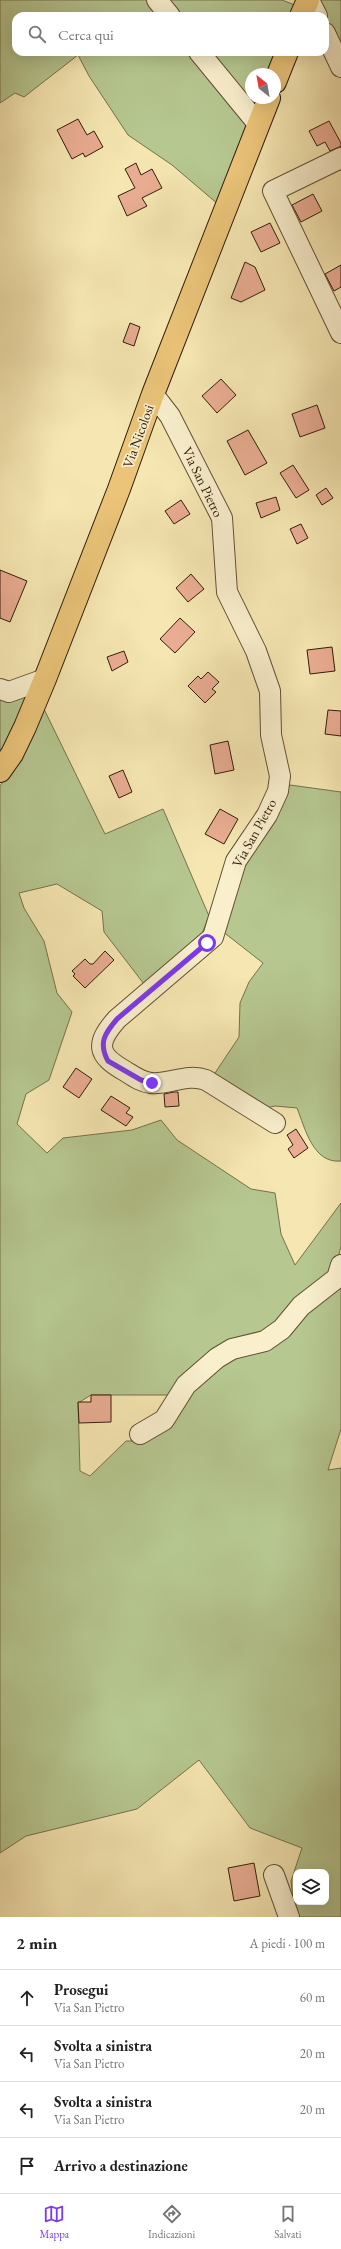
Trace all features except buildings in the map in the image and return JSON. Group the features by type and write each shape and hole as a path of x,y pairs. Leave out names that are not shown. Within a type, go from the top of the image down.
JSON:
{"main road":[{"path":"303,12 308,0"},
{"path":"281,68 285,56"},
{"name":"Via Nicolosi","path":"0,771 12,754 45,679 119,489 153,394 266,104"}],"street":[{"path":"157,0 167,12"},
{"path":"308,0 315,12"},
{"path":"329,42 341,67"},
{"path":"202,56 258,124"},
{"path":"341,158 273,190 341,333"},
{"name":"Via San Pietro","path":"153,394 170,416 222,518 224,530 225,585 256,651 270,691 271,735 280,776 278,791 267,815 236,861 213,937 117,1019 106,1031 102,1048 108,1061 141,1080 152,1083 198,1077 206,1080 275,1123"},
{"path":"0,690 9,692 45,679"},
{"path":"140,1434 164,1420 186,1385 217,1358 232,1350 265,1341 282,1329 301,1306 337,1278 341,1265"},
{"path":"274,1875 289,1917"}],"green space":[{"path":"0,0 151,0 162,12 12,12 12,56 77,56 24,97 15,93 0,103"},
{"path":"167,0 282,0 297,6 295,12 176,12"},
{"path":"318,0 341,0 341,51 329,24 329,12 323,12"},
{"path":"79,56 198,56 252,122 219,205 172,165 128,135 89,76"},
{"path":"210,56 278,56 273,68 245,68 245,101"},
{"path":"247,104 259,104 255,114"},
{"path":"35,687 0,759 0,694"},
{"path":"41,703 105,834 163,809 209,916 201,936 144,984 104,932 102,911 57,884 19,893 24,908 44,941 57,993 72,1012 49,1080 26,1094 17,1124 47,1153 63,1138 132,1130 161,1120 177,1140 251,1189 275,1193 281,1234 295,1265 341,1203 341,1246 334,1275 298,1303 284,1322 272,1332 232,1345 210,1358 183,1384 175,1395 91,1395 78,1403 80,1471 90,1476 126,1441 143,1441 158,1435 169,1423 187,1391 205,1371 231,1354 266,1344 284,1334 306,1306 339,1280 341,1275 341,1429 328,1470 341,1468 341,1917 295,1917 294,1905 329,1905 329,1869 295,1869 302,1848 250,1828 199,1760 137,1809 26,1836 0,1853 0,786 7,776 28,736"},
{"path":"290,785 341,792 341,1161 323,1157 317,1151 307,1134 297,1108 275,1106 266,1108 213,1076 239,1037 240,1003 249,982 263,963 222,931 245,863"},
{"path":"293,1875 293,1899 291,1881"}],"route":[{"path":"152,1083 141,1080 108,1061 103,1053 102,1044 106,1031 117,1019 207,943"}]}
